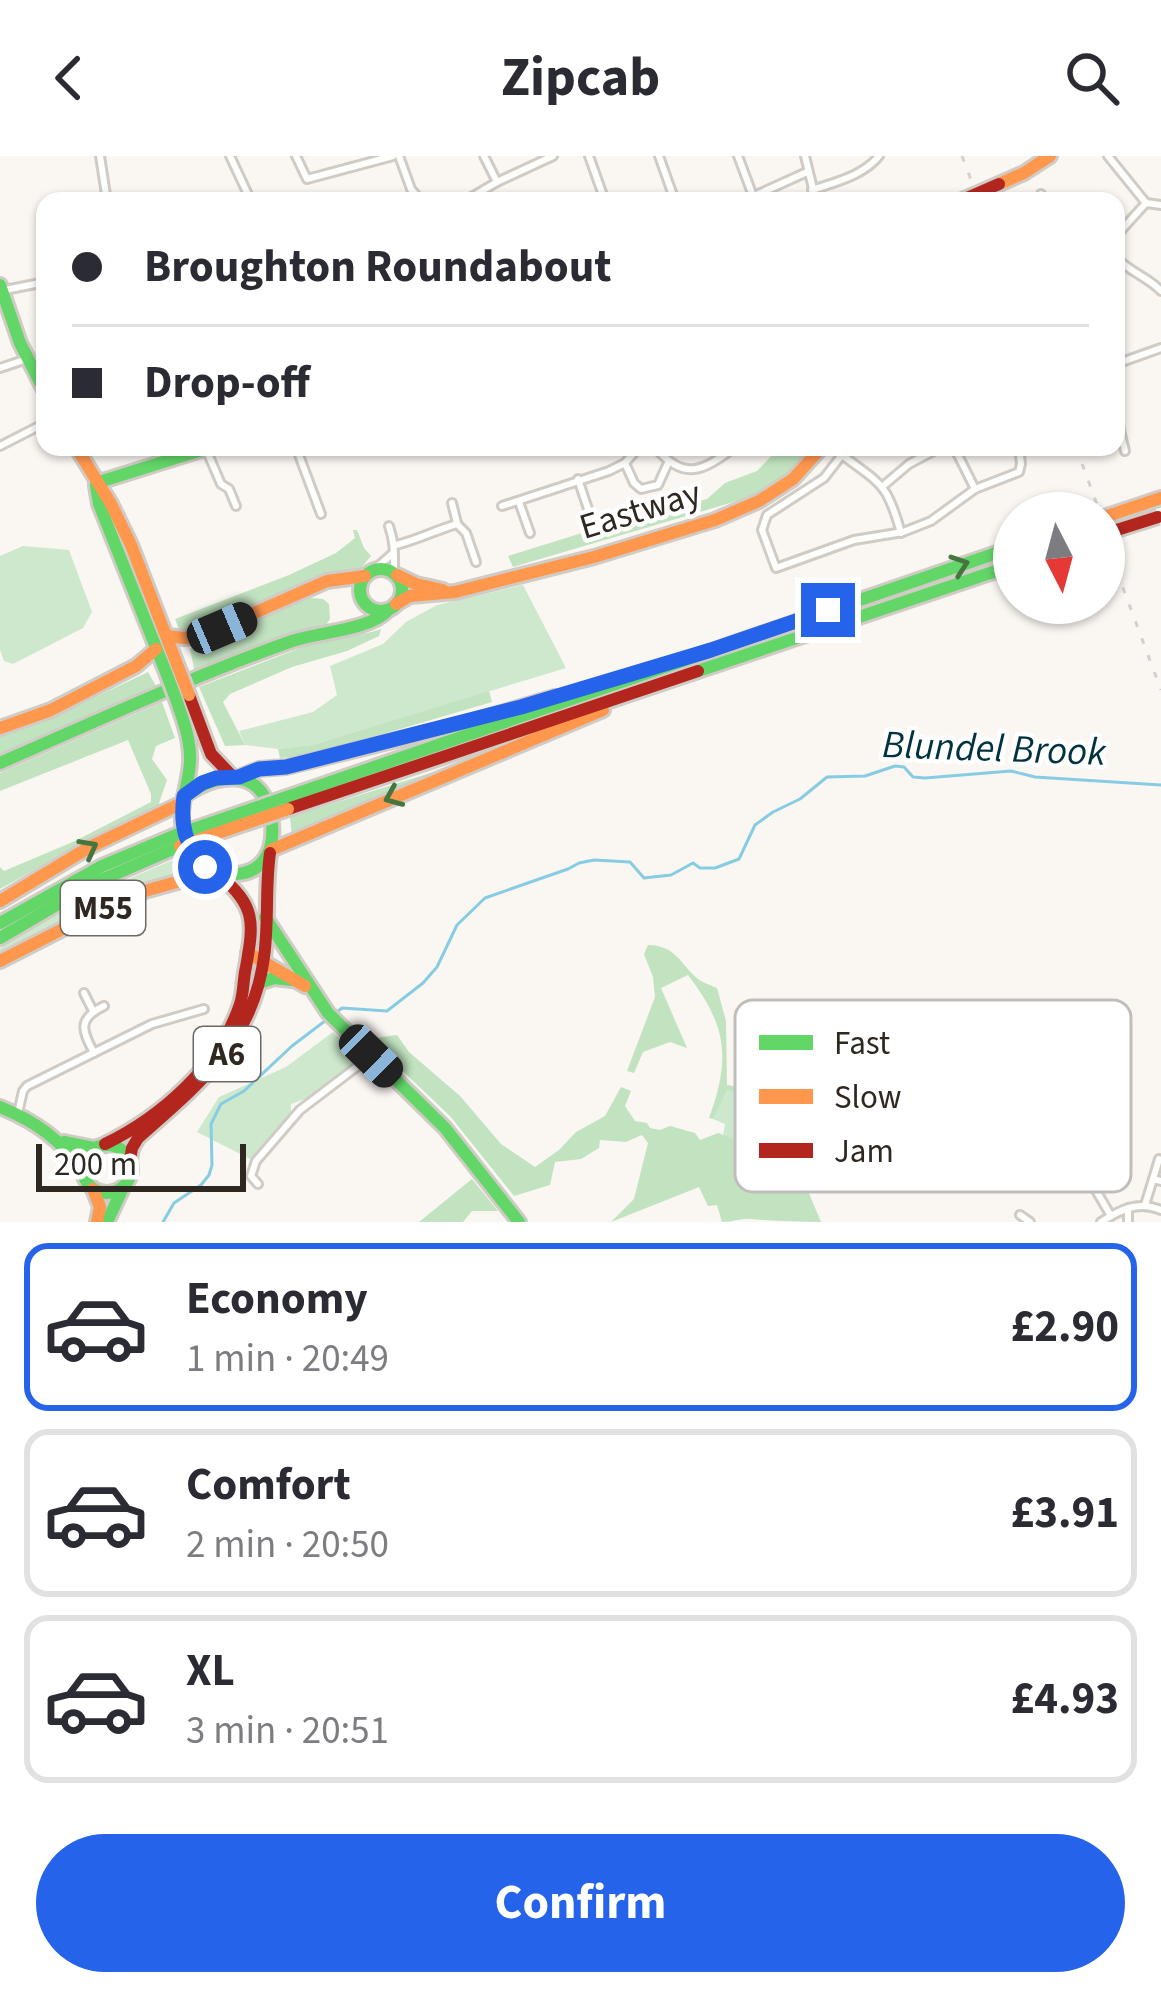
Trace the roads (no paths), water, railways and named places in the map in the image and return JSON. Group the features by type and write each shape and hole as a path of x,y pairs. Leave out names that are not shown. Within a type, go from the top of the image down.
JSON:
{"main road":[{"path":"981,192 1050,156"},
{"path":"1,288 36,376"},
{"name":"A6","path":"81,456 109,501 155,599 175,657 170,672"},
{"path":"95,483 182,456"},
{"name":"Eastway","path":"0,763 230,663 316,633 373,622 410,596 455,592 715,520 759,501 793,479 814,456"},
{"name":"A6","path":"95,483 156,649 211,754 236,776 254,783 266,799 272,825 263,961 243,1028 200,1086 138,1138 130,1176 107,1222"},
{"path":"1125,510 1157,499"},
{"path":"1125,527 1160,516"},
{"name":"M55","path":"0,919 102,866 993,554"},
{"path":"167,636 192,638 272,608 324,581 382,568 416,584 455,592"},
{"name":"M55","path":"286,803 993,572"},
{"path":"341,630 363,616 360,586 370,573"},
{"path":"324,581 350,586 375,610 392,607 402,593 395,574"},
{"path":"175,657 192,638"},
{"path":"0,728 34,718 140,665 156,649"},
{"name":"M55","path":"236,776 474,721 711,650"},
{"name":"M55","path":"271,852 495,754 726,661"},
{"path":"140,665 170,672"},
{"name":"A6","path":"100,1146 126,1133 183,1088 206,1065 239,1008 250,911 244,899 200,862 186,839 182,820 190,746 183,697"},
{"path":"183,800 202,783 236,776"},
{"name":"M55","path":"0,901 88,848 183,800"},
{"name":"M55","path":"0,938 178,841"},
{"path":"216,873 247,872 271,852"},
{"name":"M55","path":"0,961 119,902 175,881 216,873"},
{"path":"265,916 306,987 445,1128 520,1222"},
{"path":"248,953 306,987"},
{"path":"259,983 278,977 306,987"},
{"path":"0,1107 58,1139 79,1147 120,1148 130,1160"},
{"path":"58,1139 93,1189 100,1207 97,1222"},
{"path":"83,1172 85,1158 100,1146"},
{"path":"93,1189 106,1193 125,1185"}],"street":[{"path":"100,156 106,192"},
{"path":"230,156 247,192"},
{"path":"296,156 307,179 396,156 414,192"},
{"path":"484,156 496,182"},
{"path":"480,192 553,156"},
{"path":"589,156 602,192"},
{"path":"659,156 672,192"},
{"path":"738,156 746,192"},
{"path":"805,156 812,190 850,176 879,156"},
{"path":"1108,156 1146,203 1161,205"},
{"path":"763,192 807,172"},
{"path":"1125,226 1146,203"},
{"path":"1125,266 1161,291"},
{"path":"1,288 36,283"},
{"path":"1125,361 1161,348"},
{"path":"0,368 27,359"},
{"path":"0,446 36,428"},
{"path":"211,456 221,484 230,489 232,503"},
{"path":"299,456 321,514"},
{"path":"502,506 609,471 631,456"},
{"path":"662,456 679,468 694,469 722,456"},
{"path":"841,456 824,478 763,521 776,568 854,540 901,533 931,520 976,489 1018,472 1020,456"},
{"path":"851,456 884,486 901,533"},
{"path":"884,486 924,456"},
{"path":"959,456 976,489"},
{"path":"625,463 641,489 658,485 668,463"},
{"path":"578,479 592,521"},
{"path":"519,502 530,533"},
{"path":"452,503 476,562"},
{"path":"370,573 394,550 457,524"},
{"path":"389,526 395,574"},
{"path":"84,993 93,1011"},
{"path":"94,1053 84,1029 86,1018 104,1006"},
{"path":"18,1113 27,1085 152,1024 204,1009"},
{"path":"258,1184 250,1176 256,1161 300,1110 371,1056"},
{"path":"1145,1205 1157,1180 1159,1159"},
{"path":"1097,1192 1111,1216"},
{"path":"1101,1222 1128,1208 1145,1205 1161,1210"},
{"path":"1128,1208 1128,1222"},
{"path":"1020,1215 1030,1222"}],"waterway":[{"name":"Blundel Brook","path":"163,1222 174,1203 209,1175 211,1124 221,1104 244,1091 342,1008 387,1011 423,983 437,967 457,925 485,898 594,860 630,862 644,878 671,875 693,863 715,868 739,859 755,825 827,777 865,776 895,766 925,778 1011,771 1035,777 1161,785"}],"railway":[{"path":"962,156 976,192"},
{"path":"1079,456 1092,492"},
{"path":"1125,593 1161,690"}]}
